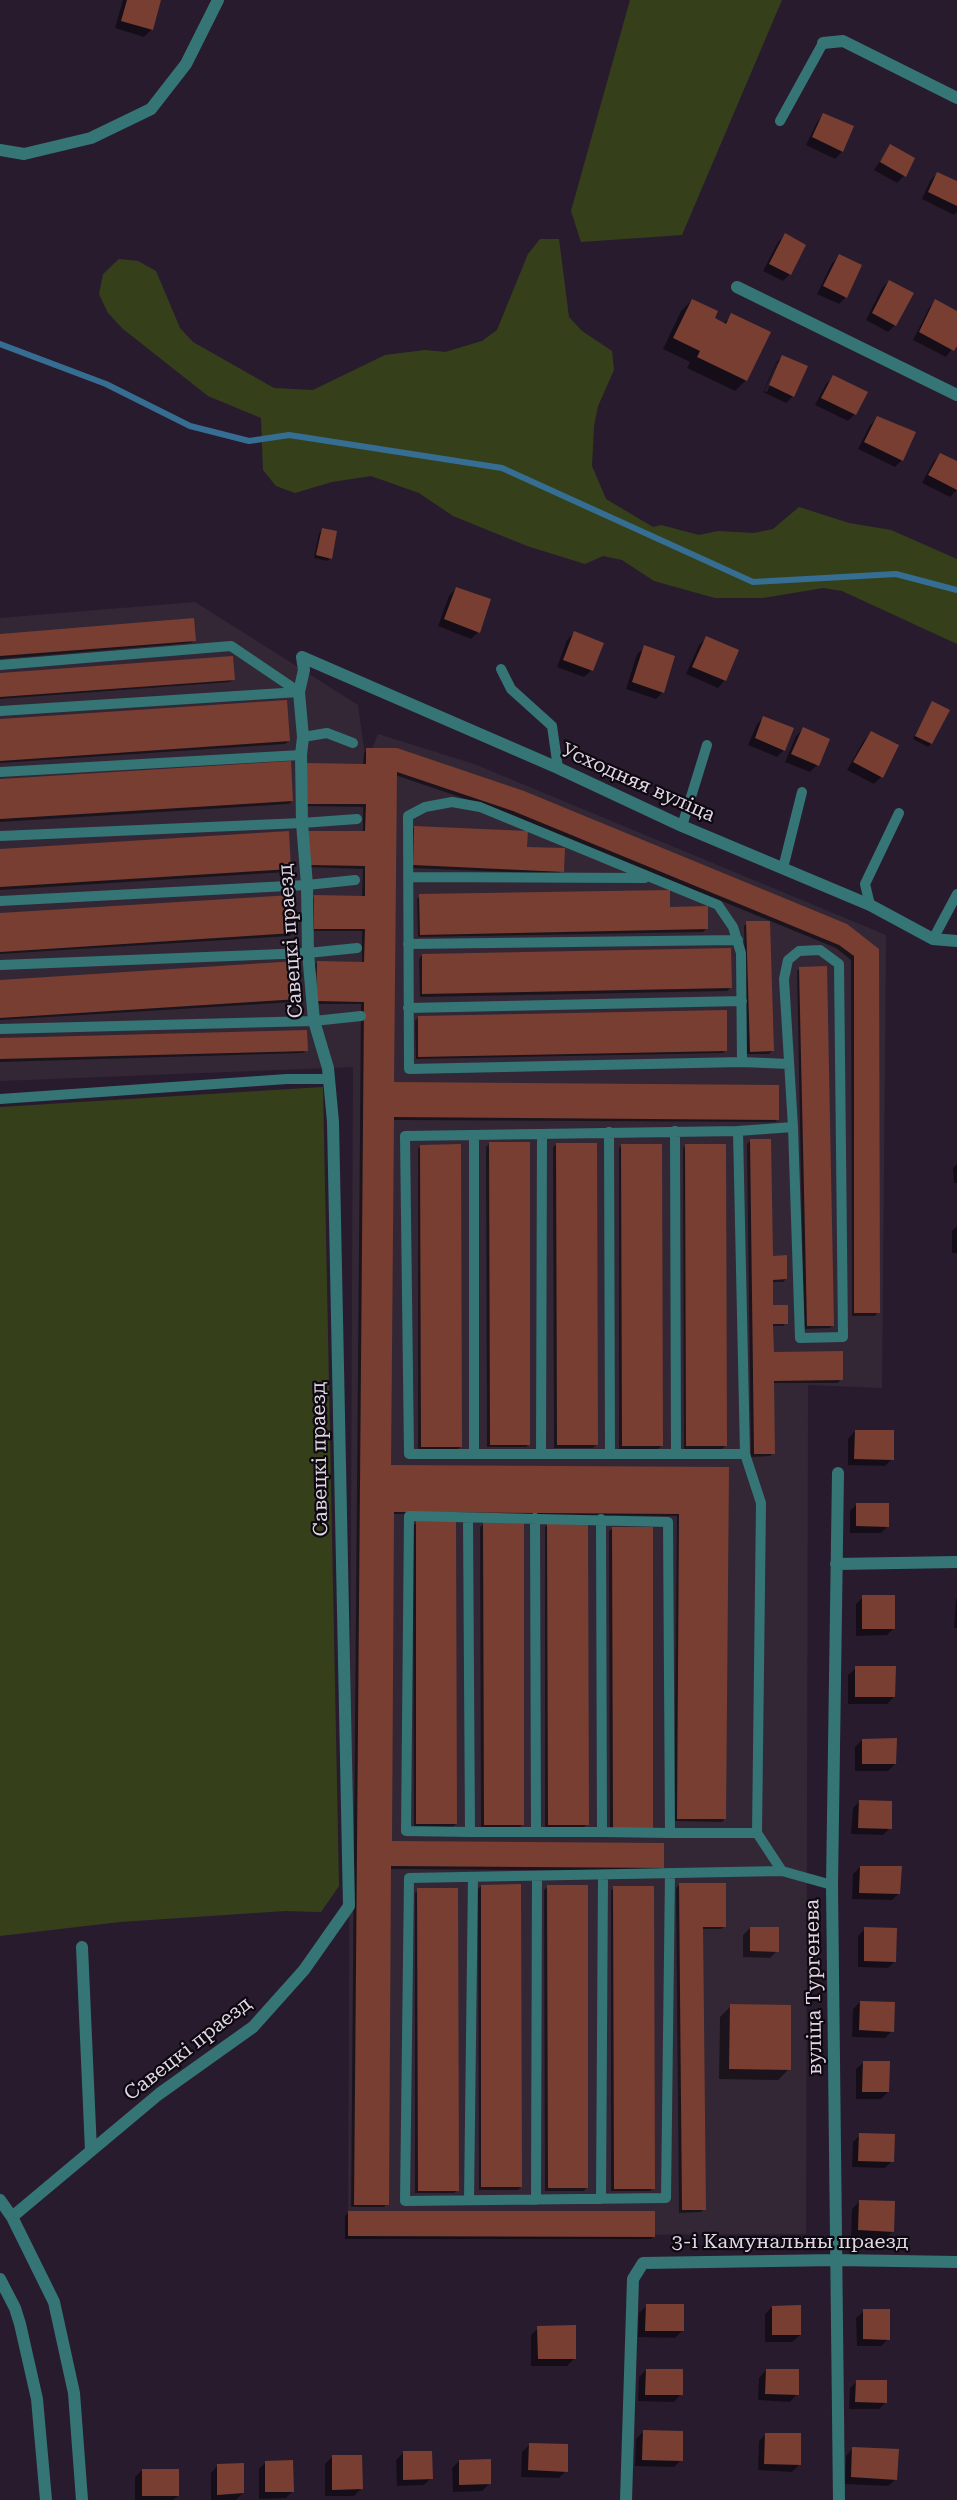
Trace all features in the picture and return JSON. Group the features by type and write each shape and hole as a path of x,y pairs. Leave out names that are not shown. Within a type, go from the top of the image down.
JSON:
{"street":[{"path":"0,150 24,154 90,138 151,109 186,64 218,0"},
{"path":"823,43 843,41 957,98"},
{"path":"737,287 957,394"},
{"name":"Савецкі праезд","path":"12,2217 159,2094 253,2027 304,1970 349,1906 333,1134 329,1078 315,1021 308,954 307,885 302,823 303,736 299,692 304,670 302,657"},
{"name":"Усходняя вуліца","path":"302,657 558,768 682,826 870,905 933,939 957,941"},
{"name":"вуліца Тургенева","path":"838,1473 832,1885 839,2500"},
{"path":"836,1564 957,1562"},
{"path":"82,1947 91,2151"},
{"path":"0,2200 12,2217 54,2302 74,2393 82,2500"},
{"name":"3-і Камунальны праезд","path":"626,2500 633,2279 643,2263 837,2260 957,2262"},
{"path":"0,2279 15,2308 20,2324 37,2399 46,2500"}],"lane":[{"path":"780,122 823,43"},
{"path":"0,665 231,646 299,692"},
{"path":"501,669 511,689 552,726 558,768"},
{"path":"0,711 299,692"},
{"path":"303,736 327,733 353,743"},
{"path":"682,826 706,745"},
{"path":"0,772 301,755"},
{"path":"783,868 802,792"},
{"path":"741,1062 741,953 733,927 718,905 480,807 452,802 425,807 408,816 409,1069 741,1062 789,1064"},
{"path":"870,905 865,884 899,813"},
{"path":"0,836 357,819"},
{"path":"408,877 652,878"},
{"path":"0,901 307,885 355,880"},
{"path":"933,939 957,894"},
{"path":"408,944 738,940"},
{"path":"0,965 308,954 357,948"},
{"path":"820,950 839,964 843,1337 800,1338 793,1127 784,978 788,960 799,951 820,950"},
{"path":"408,1008 742,1001"},
{"path":"0,1029 315,1021 362,1016"},
{"path":"0,1099 329,1078"},
{"path":"745,1454 408,1454 405,1136 738,1131 793,1127"},
{"path":"675,1131 676,1454"},
{"path":"738,1131 745,1454 761,1503 757,1833 782,1871"},
{"path":"609,1132 610,1454"},
{"path":"542,1134 542,1454"},
{"path":"474,1135 474,1454"},
{"path":"670,1833 668,1522 409,1516 406,1831 470,1832 603,1832 670,1833 757,1833"},
{"path":"468,1518 470,1832"},
{"path":"535,1518 536,1832"},
{"path":"601,1519 603,1832"},
{"path":"670,1874 666,2198 405,2201 409,1878 782,1871 832,1885"},
{"path":"601,2199 603,1875"},
{"path":"536,2200 537,1876"},
{"path":"469,2200 473,1877"}],"shaded area":[{"path":"195,602 358,705 366,763 378,734 474,764 886,935 882,1388 808,1385 806,2234 348,2236 353,1067 0,1081 0,618"}],"green space":[{"path":"630,0 782,0 682,235 581,242 571,211"},
{"path":"540,239 559,239 569,317 582,331 612,351 614,370 598,406 594,426 592,466 606,499 653,527 661,525 699,535 718,531 754,533 773,529 799,507 849,523 891,530 957,559 957,644 842,591 823,588 763,598 715,598 654,581 622,560 603,556 585,564 527,546 453,516 419,493 371,476 332,482 295,493 276,486 263,470 261,418 208,396 123,329 108,313 99,294 103,274 119,259 138,261 156,271 180,328 193,342 274,388 313,390 385,355 425,350 445,352 482,341 497,330 528,254"},
{"path":"323,1087 339,1886 321,1912 285,1911 120,1922 0,1936 0,1107"}],"building":[{"path":"127,0 161,0 153,30 121,21"},
{"path":"823,113 854,126 843,152 812,137"},
{"path":"890,144 915,158 906,177 880,162"},
{"path":"937,172 957,181 957,206 928,192"},
{"path":"785,233 806,245 791,275 769,264"},
{"path":"839,254 862,265 847,298 823,286"},
{"path":"889,280 914,293 896,326 872,313"},
{"path":"692,299 718,311 715,318 726,324 731,313 771,332 747,381 697,357 700,351 673,338"},
{"path":"935,299 957,311 957,346 954,351 919,332"},
{"path":"782,355 808,366 794,397 769,385"},
{"path":"833,375 868,392 856,415 821,398"},
{"path":"877,416 916,432 903,461 864,442"},
{"path":"940,453 957,461 957,490 928,475"},
{"path":"322,528 337,531 332,559 316,555"},
{"path":"456,587 491,599 480,633 444,619"},
{"path":"194,618 196,641 0,656 0,634"},
{"path":"574,631 604,643 593,671 563,660"},
{"path":"706,636 739,650 726,681 692,667"},
{"path":"644,645 675,656 664,693 632,682"},
{"path":"233,656 235,680 0,697 0,673"},
{"path":"287,700 290,741 0,761 0,719"},
{"path":"932,701 950,710 932,744 915,736"},
{"path":"763,716 794,728 785,751 755,738"},
{"path":"803,727 830,739 819,766 791,754"},
{"path":"871,731 899,745 883,778 853,762"},
{"path":"366,748 397,748 524,791 847,924 879,949 880,1313 854,1313 854,956 839,945 513,811 397,772 394,1082 779,1085 779,1120 394,1117 391,1465 729,1467 726,1819 677,1819 679,1514 394,1512 392,1841 664,1843 664,1868 391,1866 389,2205 354,2205 364,1002 316,1001 317,961 364,962 365,929 314,929 314,895 365,896 365,866 309,865 307,831 365,831 366,804 305,804 305,763 366,764"},
{"path":"291,761 293,801 0,819 0,779"},
{"path":"414,826 528,831 527,847 565,848 564,872 413,865"},
{"path":"289,831 291,869 0,887 0,849"},
{"path":"670,890 670,907 708,906 708,929 420,935 419,894"},
{"path":"292,895 294,933 0,952 0,913"},
{"path":"746,921 770,921 774,1051 750,1052"},
{"path":"731,948 732,988 422,994 422,954"},
{"path":"297,961 299,999 0,1018 0,980"},
{"path":"827,966 834,1326 807,1326 799,967"},
{"path":"727,1010 727,1051 418,1057 418,1016"},
{"path":"307,1030 308,1051 0,1059 0,1038"},
{"path":"750,1139 771,1139 773,1256 787,1255 787,1279 773,1280 773,1305 788,1305 788,1324 773,1324 774,1352 843,1351 843,1380 774,1381 775,1454 754,1454"},
{"path":"489,1142 530,1142 530,1445 490,1445"},
{"path":"556,1143 597,1143 598,1445 557,1445"},
{"path":"461,1144 462,1447 421,1447 420,1145"},
{"path":"621,1144 662,1144 663,1446 622,1446"},
{"path":"685,1144 726,1144 727,1446 686,1446"},
{"path":"855,1430 894,1430 894,1460 854,1459"},
{"path":"856,1503 889,1503 889,1527 856,1526"},
{"path":"416,1521 456,1521 457,1824 416,1824"},
{"path":"483,1522 524,1522 524,1825 484,1825"},
{"path":"547,1522 588,1522 589,1825 548,1825"},
{"path":"612,1527 653,1527 653,1829 613,1829"},
{"path":"862,1595 895,1595 895,1629 862,1629"},
{"path":"855,1666 896,1666 895,1697 855,1697"},
{"path":"897,1738 896,1764 862,1764 862,1739"},
{"path":"859,1800 892,1801 892,1829 858,1828"},
{"path":"860,1866 902,1866 900,1894 859,1893"},
{"path":"679,1883 726,1883 726,1927 703,1927 706,2210 682,2210"},
{"path":"521,1884 522,2187 481,2187 481,1885"},
{"path":"547,1885 588,1885 588,2188 548,2188"},
{"path":"613,1886 654,1886 655,2189 614,2189"},
{"path":"417,1888 458,1888 459,2191 418,2191"},
{"path":"750,1927 779,1927 779,1952 750,1951"},
{"path":"864,1927 897,1928 896,1962 864,1961"},
{"path":"860,2001 895,2002 894,2032 859,2030"},
{"path":"730,2004 791,2005 791,2070 729,2069"},
{"path":"863,2061 890,2061 889,2092 862,2092"},
{"path":"859,2133 895,2134 894,2162 858,2161"},
{"path":"859,2200 895,2201 894,2232 858,2230"},
{"path":"348,2211 655,2211 655,2237 348,2236"},
{"path":"646,2304 684,2304 684,2331 645,2331"},
{"path":"801,2305 801,2335 772,2335 772,2306"},
{"path":"863,2309 890,2309 890,2340 863,2339"},
{"path":"576,2325 576,2359 538,2359 537,2326"},
{"path":"646,2369 683,2369 683,2395 645,2395"},
{"path":"766,2369 799,2369 799,2395 765,2394"},
{"path":"856,2380 887,2380 887,2403 855,2402"},
{"path":"643,2430 683,2431 683,2461 642,2460"},
{"path":"765,2433 801,2433 801,2465 764,2464"},
{"path":"529,2443 568,2444 568,2472 528,2470"},
{"path":"852,2447 899,2449 897,2480 851,2477"},
{"path":"403,2451 432,2451 433,2479 403,2480"},
{"path":"332,2455 362,2455 363,2489 332,2490"},
{"path":"491,2459 491,2484 459,2485 459,2460"},
{"path":"293,2460 294,2492 265,2492 265,2461"},
{"path":"244,2463 244,2493 217,2495 217,2464"},
{"path":"142,2469 179,2469 179,2496 142,2496"}],"waterway":[{"path":"0,344 106,384 190,426 249,441 289,435 502,468 753,582 896,574 957,590"}]}
